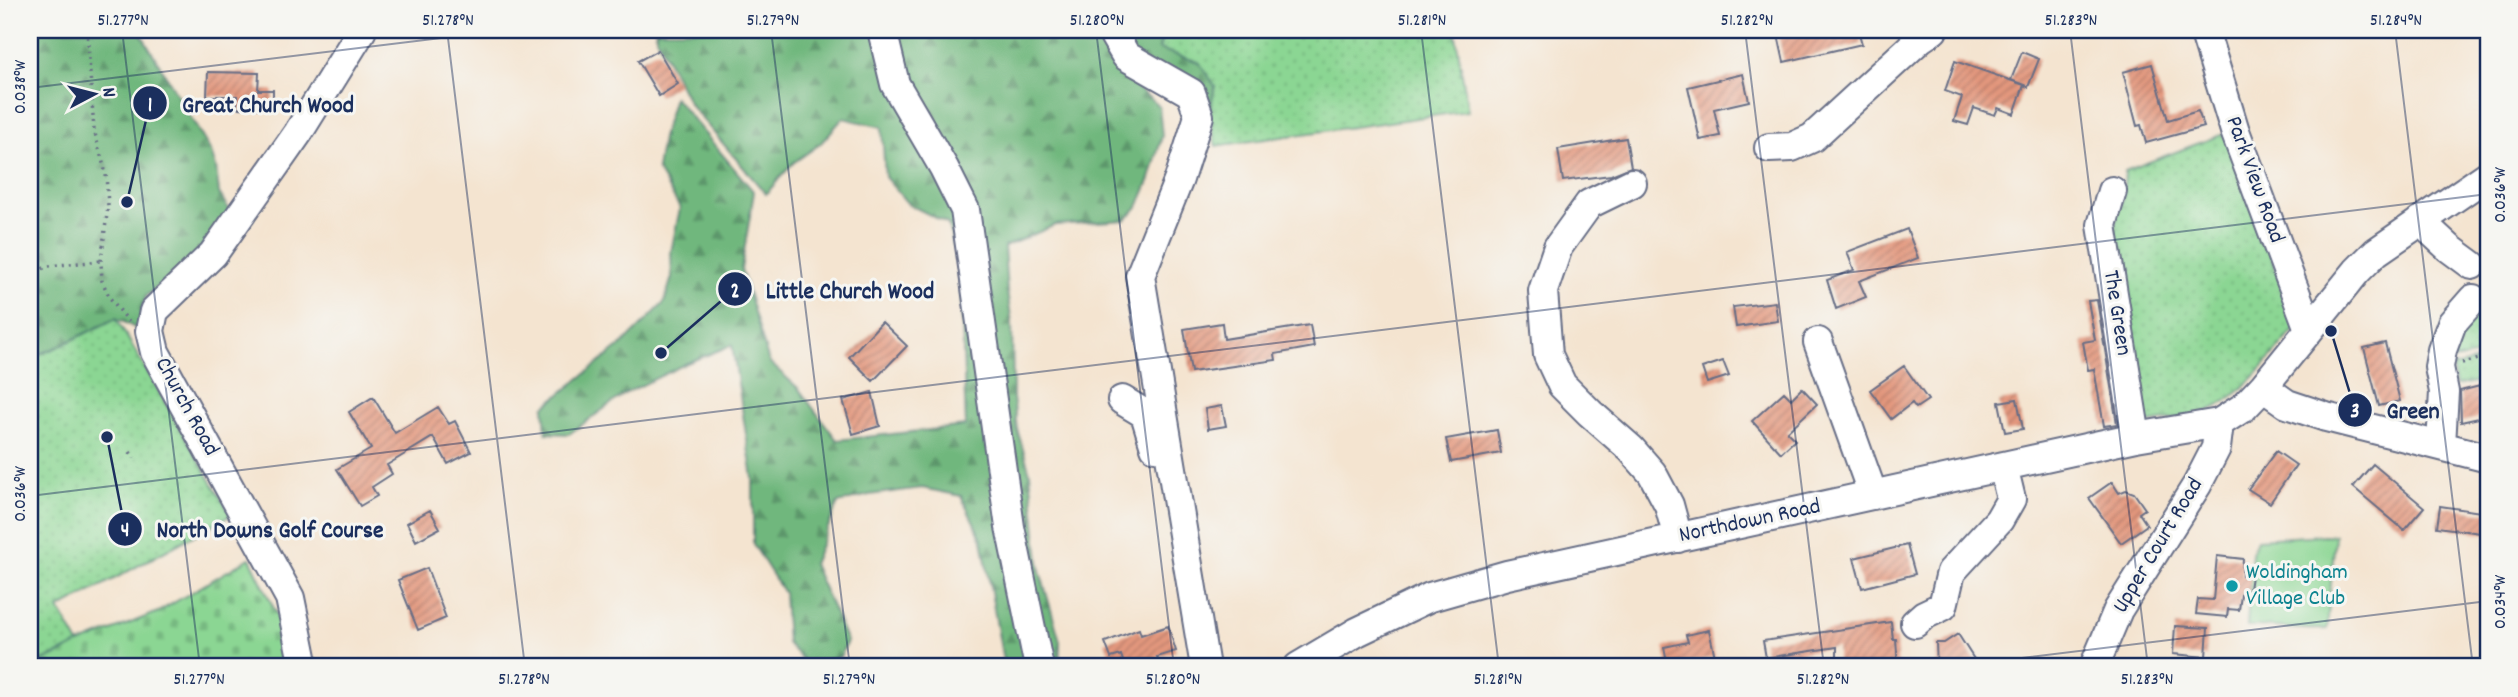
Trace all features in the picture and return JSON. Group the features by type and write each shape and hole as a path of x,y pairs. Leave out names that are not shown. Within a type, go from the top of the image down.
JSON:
{"street":[{"path":"882,30 895,84 965,210 1010,527 1039,667"},
{"path":"1111,30 1126,56 1191,93 1199,116 1180,179 1140,276 1205,667"},
{"path":"1769,148 1792,147 1812,138 1933,30"},
{"name":"Park View Road","path":"2204,30 2235,131 2309,329"},
{"name":"Church Road","path":"304,667 290,598 155,352 150,331 154,311 213,254 298,133 348,35"},
{"path":"2219,423 2244,407 2263,387 2366,262 2398,235 2488,177"},
{"path":"1632,183 1589,204 1558,247 1543,291 1548,355 1562,384 1653,473 1669,505 1678,538"},
{"name":"The Green","path":"2112,191 2102,225 2136,437"},
{"path":"2420,221 2472,265"},
{"path":"2441,446 2444,403 2440,368 2442,350 2452,323 2473,299"},
{"path":"1818,342 1873,495"},
{"path":"2263,387 2287,404 2488,458"},
{"path":"1122,400 1145,414 1153,438 1190,667"},
{"name":"Northdown Road","path":"1298,667 1357,632 1430,597 1507,575 2136,437 2219,423"},
{"name":"Upper Court Road","path":"2094,667 2118,610 2197,485 2216,448 2219,423"},
{"path":"1915,623 1924,615 1944,606 1951,572 1999,520 2011,499 2003,466"}],"path":[{"path":"87,30 94,130 106,174 108,206 101,261 102,282 126,320 150,331"},
{"path":"30,275 48,266 101,261"},
{"path":"131,452 134,458"}],"green space":[{"path":"30,30 139,30 211,152 219,193 230,211 193,259 146,296 137,329 116,318 30,358"},
{"path":"656,30 1164,30 1159,49 1199,62 1215,86 1209,115 1137,59 1124,77 1159,106 1162,136 1150,179 1138,207 1125,220 1055,225 1004,247 1012,323 1013,398 1017,429 1030,473 1040,571 1060,641 1059,667 1004,667 982,539 961,496 922,488 869,495 838,503 813,564 847,641 840,657 807,665 787,643 784,593 753,544 753,478 732,345 687,363 626,393 569,434 546,433 544,407 624,343 664,303 672,277 671,252 680,208 657,169 662,138 674,97 754,192 741,269 769,362 798,388 837,440 966,426 960,273 948,224 908,204 885,177 882,127 843,118 820,144 793,163 766,194 690,105 656,37"},
{"path":"1164,30 1455,30 1468,111 1216,146 1209,115 1159,49"},
{"path":"2226,133 2297,327 2252,379 2226,401 2196,415 2143,424 2113,230 2123,199 2125,171"},
{"path":"2473,312 2477,324 2488,323 2488,353 2450,361 2460,327"},
{"path":"116,318 231,515 59,609 79,644 30,667 30,358"},
{"path":"2488,359 2488,379 2456,386 2452,367"},
{"path":"2335,536 2327,629 2247,626 2252,553 2257,539"},
{"path":"250,558 279,619 288,667 31,667 158,612"}],"building":[{"path":"1777,30 1858,30 1862,44 1784,62"},
{"path":"658,50 678,84 659,96 638,61"},
{"path":"2022,52 2039,59 2028,87 2011,80"},
{"path":"1955,61 2024,85 2014,114 1998,108 1995,115 1974,108 1968,125 1954,121 1962,97 1945,91"},
{"path":"2152,64 2168,120 2198,111 2204,127 2146,143 2141,125 2137,126 2123,72"},
{"path":"208,72 259,73 258,90 273,90 273,109 237,108 237,96 207,96"},
{"path":"1743,74 1749,101 1714,109 1720,136 1700,140 1688,87"},
{"path":"1626,138 1631,167 1611,175 1563,181 1558,149"},
{"path":"1907,229 1918,258 1859,281 1866,297 1836,309 1827,280 1854,270 1847,252"},
{"path":"2097,300 2117,424 2104,426 2094,369 2088,370 2083,342 2095,340 2088,301"},
{"path":"1775,302 1778,321 1736,327 1733,307"},
{"path":"882,322 907,346 873,381 849,357"},
{"path":"1222,323 1224,339 1310,325 1314,347 1275,354 1276,360 1191,372 1184,329"},
{"path":"2385,343 2400,401 2379,406 2364,348"},
{"path":"1723,361 1729,376 1707,383 1702,368"},
{"path":"1904,366 1928,400 1916,408 1912,403 1891,419 1870,390"},
{"path":"2488,384 2488,416 2461,422 2460,391"},
{"path":"1802,388 1817,404 1787,432 1795,440 1781,453 1752,421 1784,392 1791,399"},
{"path":"872,392 880,426 853,434 843,400"},
{"path":"373,397 395,433 438,407 449,424 455,421 471,452 448,464 433,437 387,465 392,474 372,487 377,496 360,506 337,469 371,449 349,412"},
{"path":"2017,399 2023,429 2005,432 1999,402"},
{"path":"1222,406 1226,426 1208,429 1205,409"},
{"path":"1497,430 1501,453 1451,462 1446,439"},
{"path":"2276,451 2296,465 2270,503 2248,489"},
{"path":"2373,464 2424,507 2404,530 2353,487"},
{"path":"2112,482 2119,493 2126,490 2134,493 2145,509 2139,513 2147,525 2121,543 2089,498"},
{"path":"2440,506 2488,513 2488,534 2437,527"},
{"path":"430,510 440,528 416,541 407,523"},
{"path":"1907,545 1915,574 1862,588 1854,558"},
{"name":"Woldingham Village Club","path":"2217,556 2243,559 2242,575 2251,576 2248,596 2241,595 2239,610 2228,609 2227,617 2196,614 2198,599 2213,600"},
{"path":"427,568 446,618 418,630 398,580"},
{"path":"1891,622 1893,639 1896,639 1898,667 1837,667 1837,647 1766,658 1763,641"},
{"path":"1168,626 1176,651 1157,657 1161,667 1125,667 1121,655 1111,658 1105,642 1139,629 1141,635"},
{"path":"2175,626 2208,628 2206,657 2173,654"},
{"path":"1709,630 1715,657 1668,667 1664,647 1688,642 1686,635"},
{"path":"1958,634 1979,667 1937,667 1936,643 1944,643"}],"place":[{"name":"Great Church Wood","path":"127,202"},
{"name":"Green","path":"2331,331"},
{"name":"Little Church Wood","path":"661,353"},
{"name":"North Downs Golf Course","path":"107,437"},
{"name":"Woldingham Village Club","path":"2232,586"}]}
